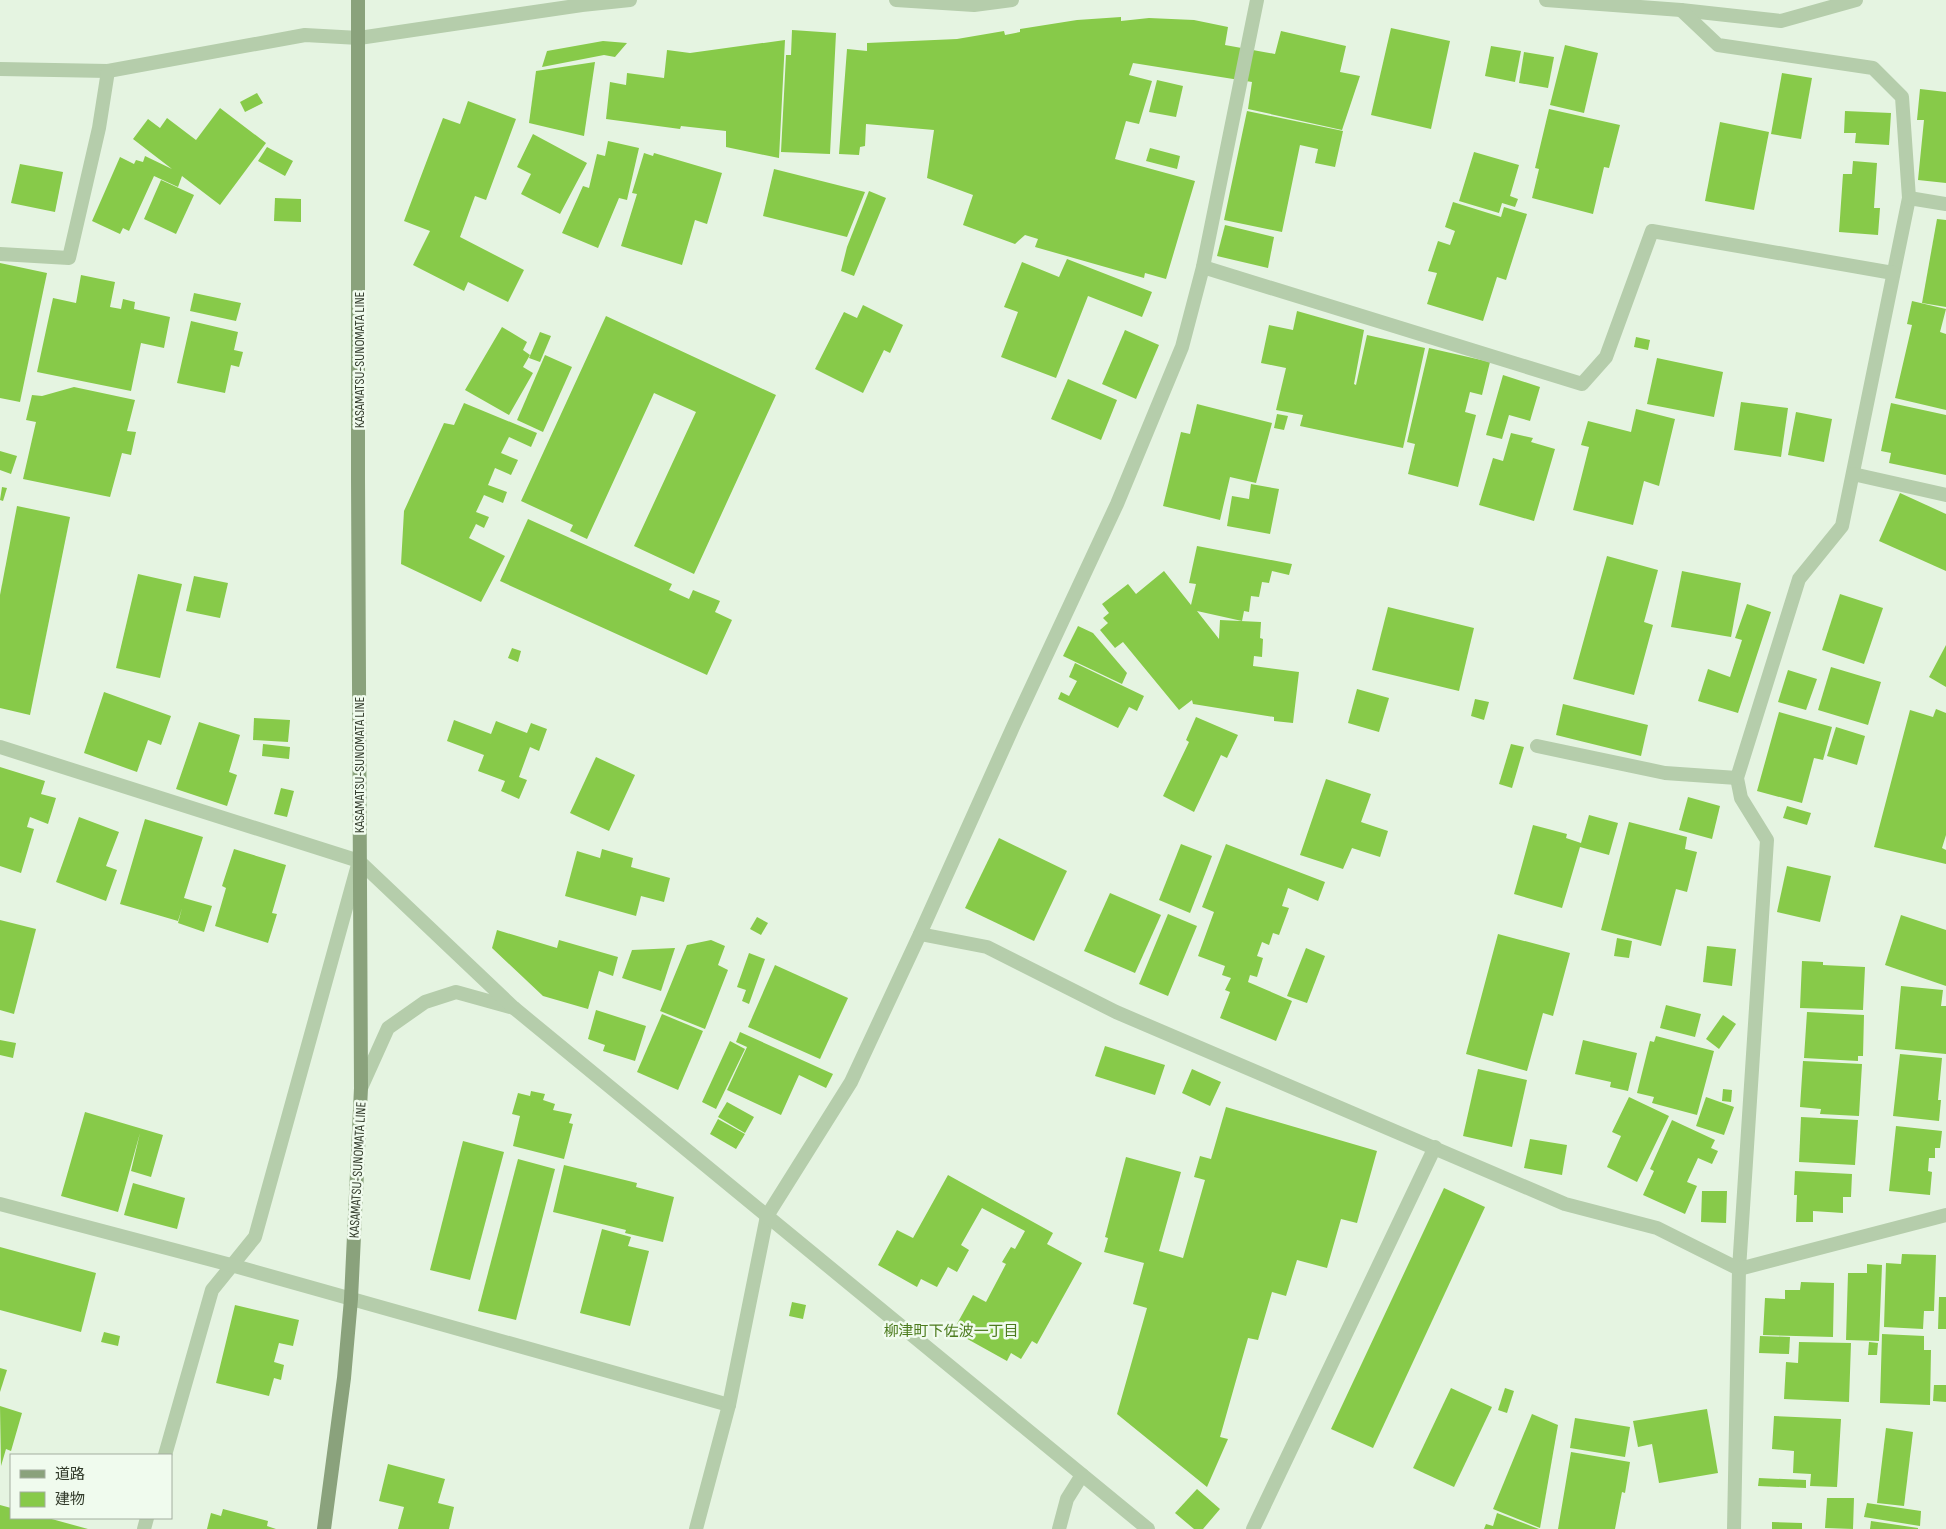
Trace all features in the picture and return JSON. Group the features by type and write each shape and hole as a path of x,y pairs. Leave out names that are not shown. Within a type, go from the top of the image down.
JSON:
{"main road":[{"name":"KASAMATSU-SUNOMATA LINE","path":"324,1529 344,1378 351,1299 361,1088 358,0"}],"street":[{"path":"0,69 108,71 305,35 359,38 582,5 630,0"},
{"path":"896,0 974,5 1012,0"},
{"path":"696,1529 729,1405 767,1216 851,1082 1117,504 1182,347 1203,267 1257,0"},
{"path":"1546,0 1681,10 1781,21 1856,0"},
{"path":"1681,10 1718,45 1873,68 1902,97 1909,198 1842,526 1799,579 1736,778 1741,798 1767,840 1739,1269 1734,1529"},
{"path":"0,254 69,258 98,128 108,71"},
{"path":"1909,198 1946,204"},
{"path":"1203,267 1582,384 1606,357 1652,232 1893,273"},
{"path":"1853,474 1946,495"},
{"path":"1537,746 1665,773 1736,778"},
{"path":"0,747 359,861 514,1008 1148,1529"},
{"path":"165,1454 212,1290 255,1237 359,861"},
{"path":"920,934 987,948 1116,1012 1565,1204 1657,1228 1739,1269 1946,1215"},
{"path":"361,1088 388,1028 425,1002 456,992 514,1008"},
{"path":"1253,1529 1435,1147"},
{"path":"0,1204 231,1265 729,1405"},
{"path":"1059,1529 1067,1499 1082,1475"}],"building":[{"path":"1121,17 1121,21 1149,18 1194,20 1228,27 1225,45 1275,54 1281,31 1346,46 1340,72 1360,76 1342,130 1248,109 1252,82 1133,63 1129,75 1152,81 1139,124 1126,121 1115,159 1195,181 1166,279 1145,273 1144,278 1035,247 1038,239 1025,235 1015,244 963,225 973,195 927,178 934,130 866,124 865,146 860,147 859,155 839,154 847,49 867,51 867,43 957,39 1004,31 1005,35 1020,32 1020,29 1077,20"},
{"path":"1391,28 1450,41 1431,129 1371,115"},
{"path":"792,30 836,33 830,154 781,152 786,55 791,55"},
{"path":"785,40 779,158 726,147 726,131 681,126 680,129 606,119 610,82 626,85 627,73 664,78 667,50 690,53"},
{"path":"603,41 627,43 615,57 604,55 542,67 547,51"},
{"path":"1565,45 1598,53 1584,113 1550,105"},
{"path":"1491,46 1521,51 1515,82 1485,76"},
{"path":"1524,52 1554,57 1548,88 1519,83"},
{"path":"595,62 584,136 529,123 536,71"},
{"path":"1782,73 1812,78 1801,139 1771,134"},
{"path":"1157,80 1183,86 1176,117 1149,112"},
{"path":"1920,89 1946,92 1946,183 1918,180 1924,120 1917,120"},
{"path":"257,93 263,103 245,112 240,102"},
{"path":"468,101 516,119 486,200 475,196 460,237 524,270 508,302 468,282 464,291 413,265 430,231 404,221 443,118 460,124"},
{"path":"220,108 266,143 220,205 182,176 178,187 154,176 129,231 123,228 120,234 92,221 120,157 134,164 136,160 143,162 145,156 172,169 133,139 148,119 160,128 167,118 196,140"},
{"path":"1549,109 1620,125 1609,168 1604,167 1593,214 1532,198 1539,169 1535,168"},
{"path":"1247,111 1343,131 1335,167 1315,163 1318,149 1300,145 1282,232 1224,220"},
{"path":"1845,111 1891,113 1889,145 1855,143 1856,133 1844,133"},
{"path":"1720,122 1769,132 1754,210 1705,201"},
{"path":"533,134 587,163 560,214 521,194 531,174 517,167"},
{"path":"608,141 639,148 627,200 619,198 598,248 562,233 583,186 589,188 597,154 605,156"},
{"path":"267,147 293,161 285,176 258,161"},
{"path":"1150,148 1180,156 1177,169 1146,161"},
{"path":"1474,152 1519,165 1510,196 1518,199 1515,207 1502,203 1499,213 1459,201"},
{"path":"644,153 653,156 654,153 722,173 707,224 695,220 682,265 621,246 637,194 632,193"},
{"path":"1853,161 1877,163 1874,208 1880,208 1878,235 1839,232 1843,174 1852,174"},
{"path":"20,164 63,172 55,212 11,203"},
{"path":"774,169 865,192 847,237 763,216"},
{"path":"161,180 194,195 176,234 144,219"},
{"path":"869,191 886,198 854,276 841,271 847,247"},
{"path":"275,198 301,199 301,222 274,221"},
{"path":"1453,202 1501,217 1504,207 1527,214 1506,280 1497,277 1483,321 1427,304 1437,273 1428,271 1438,241 1450,245 1455,231 1445,227"},
{"path":"1937,219 1946,220 1946,307 1922,303"},
{"path":"1225,225 1274,237 1268,268 1217,256"},
{"path":"1067,259 1152,292 1142,317 1088,296 1056,378 1001,357 1018,312 1004,307 1022,262 1059,277"},
{"path":"0,263 47,273 20,402 0,398"},
{"path":"81,275 115,282 110,307 121,309 123,299 135,302 134,309 170,317 164,348 141,343 131,391 37,372 53,298 76,303"},
{"path":"194,293 241,303 236,321 190,311"},
{"path":"1912,301 1946,309 1940,332 1946,334 1946,410 1895,398 1912,325 1907,324"},
{"path":"863,305 903,325 890,353 884,350 863,393 815,369 844,312 857,318"},
{"path":"1297,311 1364,330 1354,384 1356,385 1367,335 1425,348 1403,448 1300,426 1303,415 1276,410 1286,368 1261,363 1269,325 1293,330"},
{"path":"606,316 776,395 694,574 634,546 696,412 654,393 587,539 570,531 573,525 521,501"},
{"path":"191,321 238,332 234,350 243,352 239,367 231,365 225,393 177,383"},
{"path":"502,327 527,342 523,350 530,355 523,367 533,373 509,415 465,390"},
{"path":"1125,330 1159,345 1136,399 1102,384"},
{"path":"540,332 551,336 540,362 529,358"},
{"path":"1636,337 1650,340 1648,350 1634,347"},
{"path":"1429,348 1490,362 1482,395 1470,392 1465,412 1476,415 1458,487 1408,474 1415,444 1407,442"},
{"path":"545,355 572,367 543,432 517,420"},
{"path":"1657,358 1723,372 1714,417 1647,404"},
{"path":"1503,375 1540,387 1530,421 1509,415 1502,439 1486,435"},
{"path":"1068,379 1117,400 1101,440 1051,419"},
{"path":"74,387 135,400 127,431 136,432 131,455 122,453 110,497 23,479 36,422 26,420 32,395 42,396"},
{"path":"1741,402 1788,408 1781,457 1734,450"},
{"path":"464,403 537,433 531,447 509,437 501,453 518,460 511,475 495,468 488,485 507,492 503,503 484,495 476,512 489,517 484,528 476,524 469,538 505,556 481,602 401,564 404,511 444,423 454,425"},
{"path":"1891,403 1946,415 1946,475 1889,463 1891,453 1881,451"},
{"path":"1197,404 1272,423 1256,483 1230,477 1220,520 1163,506 1181,432 1190,434"},
{"path":"1636,409 1675,419 1659,486 1644,481 1633,525 1573,510 1589,447 1581,445 1588,421 1631,432"},
{"path":"1796,412 1832,419 1824,462 1788,455"},
{"path":"1277,414 1288,416 1284,430 1274,428"},
{"path":"1511,433 1533,438 1531,442 1555,449 1534,521 1479,505 1493,458 1503,461"},
{"path":"0,451 17,456 11,474 0,470"},
{"path":"1251,484 1279,489 1270,534 1227,526 1232,496 1249,499"},
{"path":"2,487 7,488 3,501 0,500"},
{"path":"1900,493 1946,514 1946,571 1879,541"},
{"path":"17,506 70,517 30,715 0,708 0,595"},
{"path":"528,519 672,584 669,590 689,599 693,590 720,601 715,612 732,620 707,675 500,581"},
{"path":"1197,546 1292,564 1289,575 1272,571 1269,583 1262,582 1259,597 1251,596 1249,612 1244,611 1242,621 1197,611 1219,639 1220,620 1261,622 1260,638 1263,639 1262,657 1254,656 1253,666 1299,672 1293,723 1274,721 1274,717 1193,704 1192,700 1179,710 1123,642 1115,648 1100,630 1108,623 1103,618 1109,613 1102,604 1128,584 1136,594 1164,571 1191,605 1196,584 1189,583"},
{"path":"1607,556 1658,570 1644,622 1653,625 1634,695 1573,679"},
{"path":"1682,571 1741,583 1731,637 1671,627"},
{"path":"138,574 182,584 160,678 116,668"},
{"path":"194,576 228,583 220,618 186,611"},
{"path":"1840,594 1883,608 1864,664 1822,650"},
{"path":"1747,604 1771,612 1738,713 1698,701 1708,669 1730,677 1742,640 1735,638"},
{"path":"1388,607 1474,628 1459,691 1372,670"},
{"path":"1078,626 1093,633 1127,673 1122,684 1063,656"},
{"path":"1946,645 1946,687 1929,677"},
{"path":"512,648 521,651 518,662 508,658"},
{"path":"1075,663 1144,696 1137,711 1129,707 1118,728 1058,699 1061,692 1069,696 1077,681 1069,677"},
{"path":"1831,667 1881,682 1868,725 1818,710"},
{"path":"1788,670 1817,679 1806,710 1778,702"},
{"path":"1357,689 1389,698 1379,732 1348,723"},
{"path":"104,692 171,716 161,745 148,740 137,772 84,753"},
{"path":"1475,699 1489,702 1484,720 1471,716"},
{"path":"1563,704 1648,725 1641,756 1556,735"},
{"path":"1936,709 1946,713 1946,835 1942,848 1946,850 1946,864 1874,847 1910,710 1933,717"},
{"path":"1779,712 1832,727 1823,760 1814,758 1802,803 1757,791"},
{"path":"1196,717 1238,735 1227,758 1221,755 1194,812 1163,796 1189,742 1186,740"},
{"path":"254,718 290,720 288,742 253,740"},
{"path":"454,720 491,734 496,721 527,733 531,723 547,729 539,751 530,747 519,777 527,780 519,799 501,791 505,781 478,771 484,755 447,741"},
{"path":"199,722 240,735 229,772 237,775 227,806 176,789"},
{"path":"1836,727 1865,736 1857,765 1827,756"},
{"path":"263,744 290,747 289,759 262,756"},
{"path":"1511,744 1524,747 1512,788 1499,784"},
{"path":"596,757 635,775 609,831 570,813"},
{"path":"0,767 45,781 41,794 56,798 48,824 30,817 27,827 34,829 21,873 0,866"},
{"path":"1326,779 1371,794 1361,822 1388,831 1380,857 1352,848 1343,869 1300,855"},
{"path":"281,788 294,791 287,817 274,814"},
{"path":"1688,797 1720,806 1712,839 1679,830"},
{"path":"1787,806 1811,813 1807,825 1783,818"},
{"path":"1589,815 1618,823 1609,855 1580,847 1562,908 1514,894 1533,825 1567,834 1566,838 1581,843"},
{"path":"79,817 119,832 106,866 117,870 106,901 56,882"},
{"path":"145,819 203,837 184,898 212,906 204,932 178,923 182,908 178,921 120,904"},
{"path":"1629,822 1687,837 1685,849 1697,852 1687,892 1676,889 1661,946 1601,930"},
{"path":"999,838 1067,871 1034,941 965,908"},
{"path":"1181,844 1212,856 1190,913 1159,900"},
{"path":"1226,844 1325,882 1318,901 1288,888 1282,906 1289,908 1279,935 1273,933 1269,945 1262,942 1257,956 1263,958 1257,977 1250,975 1248,982 1292,1001 1276,1041 1220,1018 1230,992 1225,990 1231,978 1222,975 1225,966 1198,956 1214,912 1202,907"},
{"path":"234,849 286,865 272,913 277,914 268,943 215,926 226,888 222,886"},
{"path":"602,849 633,858 631,867 670,878 664,902 641,896 636,916 565,896 577,851 600,858"},
{"path":"1787,866 1831,876 1820,922 1777,912"},
{"path":"1110,893 1161,915 1135,973 1084,951"},
{"path":"1168,914 1197,926 1168,996 1139,984"},
{"path":"1901,915 1946,930 1946,986 1885,965"},
{"path":"757,917 768,923 761,935 750,929"},
{"path":"0,920 36,929 14,1014 0,1010"},
{"path":"497,930 557,948 559,940 618,957 613,976 599,971 588,1009 543,996 492,948"},
{"path":"1498,934 1570,953 1553,1016 1543,1013 1527,1071 1466,1054"},
{"path":"1617,938 1632,941 1629,958 1614,956"},
{"path":"711,940 725,946 718,965 728,970 705,1029 660,1011 687,945"},
{"path":"1707,946 1736,949 1732,986 1703,982"},
{"path":"675,948 661,991 622,978 632,950"},
{"path":"1306,948 1325,956 1307,1003 1287,996"},
{"path":"749,953 765,959 749,1004 742,1001 746,990 737,987"},
{"path":"1802,961 1823,962 1823,965 1865,967 1863,1010 1800,1008"},
{"path":"775,965 848,998 820,1059 748,1027"},
{"path":"1901,986 1943,990 1941,1006 1946,1006 1946,1054 1895,1049"},
{"path":"1666,1005 1701,1014 1695,1037 1660,1028"},
{"path":"596,1010 646,1026 635,1061 603,1051 605,1045 588,1039"},
{"path":"1807,1012 1864,1015 1863,1056 1858,1056 1858,1061 1804,1058"},
{"path":"662,1014 703,1031 678,1090 637,1072"},
{"path":"1723,1015 1736,1024 1719,1049 1706,1039"},
{"path":"740,1032 833,1074 826,1088 799,1075 781,1115 727,1090 747,1047 736,1042"},
{"path":"1656,1036 1714,1051 1697,1115 1652,1103 1654,1097 1637,1093 1650,1041 1654,1042"},
{"path":"0,1040 16,1043 13,1058 0,1055"},
{"path":"1583,1040 1637,1053 1628,1091 1610,1087 1611,1082 1575,1074"},
{"path":"730,1041 745,1049 716,1109 702,1102"},
{"path":"1105,1046 1165,1065 1155,1095 1095,1076"},
{"path":"1900,1054 1942,1058 1938,1100 1941,1100 1939,1121 1893,1116"},
{"path":"1803,1061 1862,1064 1859,1116 1820,1114 1821,1109 1800,1107"},
{"path":"1192,1069 1221,1082 1210,1106 1182,1093"},
{"path":"1478,1069 1527,1080 1512,1147 1463,1136"},
{"path":"1723,1089 1732,1090 1731,1102 1722,1101"},
{"path":"531,1091 545,1094 543,1100 555,1104 553,1110 572,1114 569,1123 573,1124 564,1159 513,1146 520,1116 512,1114 518,1093 530,1096"},
{"path":"1629,1097 1669,1116 1637,1182 1607,1167 1621,1136 1612,1132"},
{"path":"1706,1097 1734,1107 1724,1135 1696,1126"},
{"path":"727,1102 754,1117 745,1133 718,1117"},
{"path":"1226,1107 1377,1151 1357,1223 1341,1219 1327,1268 1297,1260 1286,1296 1272,1292 1258,1340 1248,1338 1220,1437 1228,1439 1207,1487 1117,1414 1147,1308 1133,1304 1144,1263 1104,1252 1108,1238 1105,1237 1126,1157 1181,1172 1159,1251 1183,1258 1205,1180 1194,1177 1200,1156 1211,1159"},
{"path":"85,1112 163,1135 151,1177 131,1171 140,1133 118,1212 61,1196"},
{"path":"1801,1117 1858,1120 1855,1165 1799,1162"},
{"path":"718,1119 745,1134 736,1149 710,1134"},
{"path":"1672,1120 1715,1140 1711,1148 1718,1151 1712,1164 1698,1158 1687,1182 1697,1186 1685,1214 1643,1195 1654,1171 1650,1169"},
{"path":"1896,1126 1942,1131 1940,1148 1935,1148 1935,1158 1929,1158 1928,1171 1932,1172 1930,1195 1889,1191"},
{"path":"1530,1139 1567,1145 1562,1175 1524,1168"},
{"path":"463,1141 504,1152 470,1280 430,1270"},
{"path":"518,1159 555,1169 516,1320 478,1311"},
{"path":"564,1165 637,1183 636,1187 674,1197 663,1242 625,1233 626,1230 553,1212"},
{"path":"1795,1171 1852,1174 1851,1197 1843,1197 1843,1213 1813,1211 1813,1222 1796,1222 1797,1195 1794,1195"},
{"path":"948,1175 1053,1233 1047,1244 1082,1263 1037,1344 1032,1341 1021,1359 1011,1353 1007,1361 953,1331 973,1295 986,1302 1006,1264 1002,1262 1011,1247 1015,1249 1025,1231 982,1208 961,1245 969,1250 957,1272 948,1267 937,1287 921,1279 917,1287 878,1265 897,1230 913,1238"},
{"path":"133,1183 185,1198 177,1229 124,1215"},
{"path":"1444,1188 1485,1207 1373,1448 1331,1429"},
{"path":"1702,1191 1727,1191 1726,1223 1701,1222"},
{"path":"602,1229 631,1237 628,1246 649,1251 630,1326 580,1313"},
{"path":"0,1247 96,1273 81,1332 0,1310"},
{"path":"1902,1254 1936,1255 1934,1311 1924,1311 1923,1329 1884,1327 1886,1263 1901,1264"},
{"path":"1867,1264 1882,1265 1879,1341 1846,1340 1848,1273 1867,1273"},
{"path":"1801,1282 1834,1283 1833,1337 1763,1335 1765,1298 1785,1299 1785,1290 1800,1290"},
{"path":"1939,1297 1946,1297 1946,1329 1938,1329"},
{"path":"792,1302 806,1305 803,1319 789,1316"},
{"path":"235,1305 299,1320 293,1346 279,1343 274,1362 284,1365 281,1380 274,1378 269,1396 216,1383"},
{"path":"104,1332 120,1336 118,1346 101,1342"},
{"path":"1882,1334 1924,1336 1924,1350 1931,1350 1930,1405 1880,1403"},
{"path":"1760,1336 1790,1337 1789,1354 1759,1353"},
{"path":"1799,1342 1851,1343 1849,1402 1784,1399 1786,1362 1798,1363"},
{"path":"1869,1342 1878,1343 1877,1355 1868,1355"},
{"path":"0,1368 7,1370 0,1392"},
{"path":"1934,1385 1946,1385 1946,1402 1933,1401"},
{"path":"1451,1388 1492,1407 1454,1487 1413,1468"},
{"path":"1505,1388 1514,1391 1507,1413 1498,1410"},
{"path":"0,1406 22,1413 11,1451 6,1449 1,1466"},
{"path":"1707,1409 1718,1473 1659,1483 1652,1444 1638,1447 1633,1421"},
{"path":"1532,1414 1558,1425 1540,1528 1493,1509"},
{"path":"1774,1416 1841,1419 1837,1487 1810,1486 1811,1474 1793,1473 1794,1451 1772,1449"},
{"path":"1575,1418 1630,1427 1625,1457 1570,1448"},
{"path":"1886,1428 1913,1432 1904,1506 1877,1503"},
{"path":"1571,1452 1630,1462 1625,1493 1622,1492 1615,1529 1558,1529"},
{"path":"388,1464 445,1479 438,1503 454,1507 449,1529 398,1529 404,1507 379,1501"},
{"path":"1759,1478 1806,1480 1806,1488 1758,1486"},
{"path":"1197,1489 1220,1509 1203,1529 1194,1529 1175,1513"},
{"path":"1827,1498 1854,1498 1853,1529 1825,1528"},
{"path":"1867,1503 1921,1511 1920,1526 1864,1517"},
{"path":"0,1505 10,1508 10,1519 52,1519 88,1529 0,1529"},
{"path":"223,1509 268,1521 267,1526 276,1529 207,1529 211,1513 221,1516"},
{"path":"1497,1513 1539,1529 1484,1529 1486,1524 1493,1526"},
{"path":"1871,1521 1918,1528 1918,1529 1870,1529"},
{"path":"1772,1522 1802,1523 1802,1529 1772,1529"}],"district":[{"name":"柳津町下佐波一丁目","path":"951,1331"}]}
